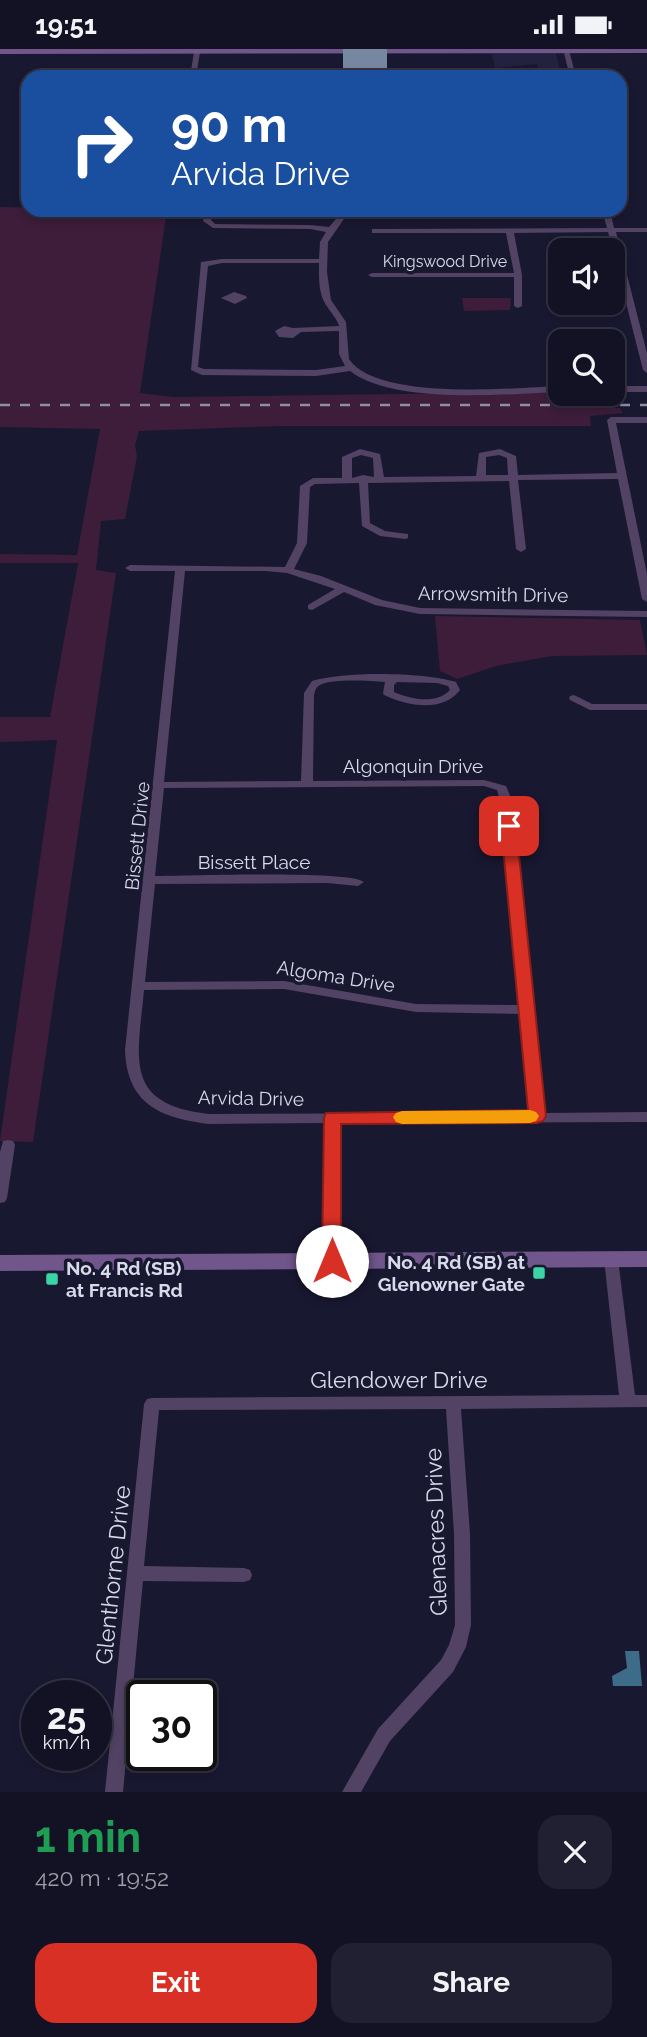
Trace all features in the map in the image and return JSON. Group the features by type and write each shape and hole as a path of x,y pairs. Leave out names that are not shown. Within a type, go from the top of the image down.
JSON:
{"main road":[{"path":"0,51 647,50"},
{"path":"0,1263 647,1259"}],"street":[{"path":"566,50 571,70"},
{"path":"194,70 197,52"},
{"path":"208,217 207,221 214,226 310,227 331,230"},
{"path":"341,217 324,242 324,292 330,306 340,316 345,362 351,368 382,383 409,389 548,389"},
{"path":"608,217 647,370"},
{"path":"375,231 647,230"},
{"path":"510,231 518,275 518,306"},
{"path":"324,261 207,263 203,267 193,366 196,371 316,373 351,368"},
{"name":"Kingswood Drive","path":"372,275 518,275"},
{"path":"201,296 218,297"},
{"path":"296,330 343,328"},
{"path":"625,389 647,389"},
{"path":"647,420 611,420 647,599"},
{"path":"346,478 347,457 360,452 377,456 379,478"},
{"path":"481,476 480,458 485,453 496,452 511,456 521,549"},
{"path":"288,570 302,543 305,486 320,479 622,476"},
{"path":"363,478 365,524 383,534 405,536"},
{"name":"Arrowsmith Drive","path":"130,568 288,570 379,603 420,611 647,614"},
{"name":"Bissett Drive","path":"152,1102 138,1085 131,1065 180,568"},
{"path":"312,607 342,589"},
{"path":"307,783 311,688 327,680 393,680 442,680 452,684 455,689 449,698 442,700 405,700 388,693 388,684 393,680"},
{"path":"573,698 590,706 647,707"},
{"name":"Algonquin Drive","path":"160,785 484,783 502,788 506,800 537,1116"},
{"name":"Bissett Place","path":"150,880 327,879 358,882"},
{"name":"Algoma Drive","path":"139,986 284,985 416,1008 527,1010"},
{"name":"Arvida Drive","path":"152,1102 192,1118 647,1117"},
{"path":"332,1261 333,1118"},
{"path":"0,1198 8,1145"},
{"path":"611,1259 628,1402"},
{"name":"Glendower Drive","path":"152,1404 647,1401"},
{"name":"Glenacres Drive","path":"351,1792 384,1735 447,1666 460,1636 464,1599 453,1402"},
{"name":"Glenthorne Drive","path":"114,1792 152,1404"},
{"path":"136,1573 244,1575"}],"shaded area":[{"path":"556,53 560,70 539,70 537,64 495,68 492,54"},
{"path":"0,207 21,207 21,217 166,217 140,393 173,397 548,392 548,406 620,408 623,413 590,416 591,426 279,426 139,431 125,519 101,521 96,570 116,573 33,1142 0,1141 57,740 0,742 0,717 50,717 78,563 0,563 0,554 77,555 100,429 0,427"},
{"path":"462,298 511,298 510,310 464,311"},
{"path":"435,616 640,620 647,655 552,656 496,666 457,679 440,671"}],"water":[{"path":"625,1651 639,1651 642,1686 613,1686 612,1676 627,1668"}],"railway":[{"path":"0,405 647,405"}],"slow traffic":[{"path":"402,1117 530,1116"}],"place":[{"name":"No. 4 Rd (SB) at Glenowner Gate","path":"539,1273"},
{"name":"No. 4 Rd (SB) at Francis Rd","path":"52,1279"}],"route":[{"path":"332,1261 333,1118 537,1116 509,826"}]}
